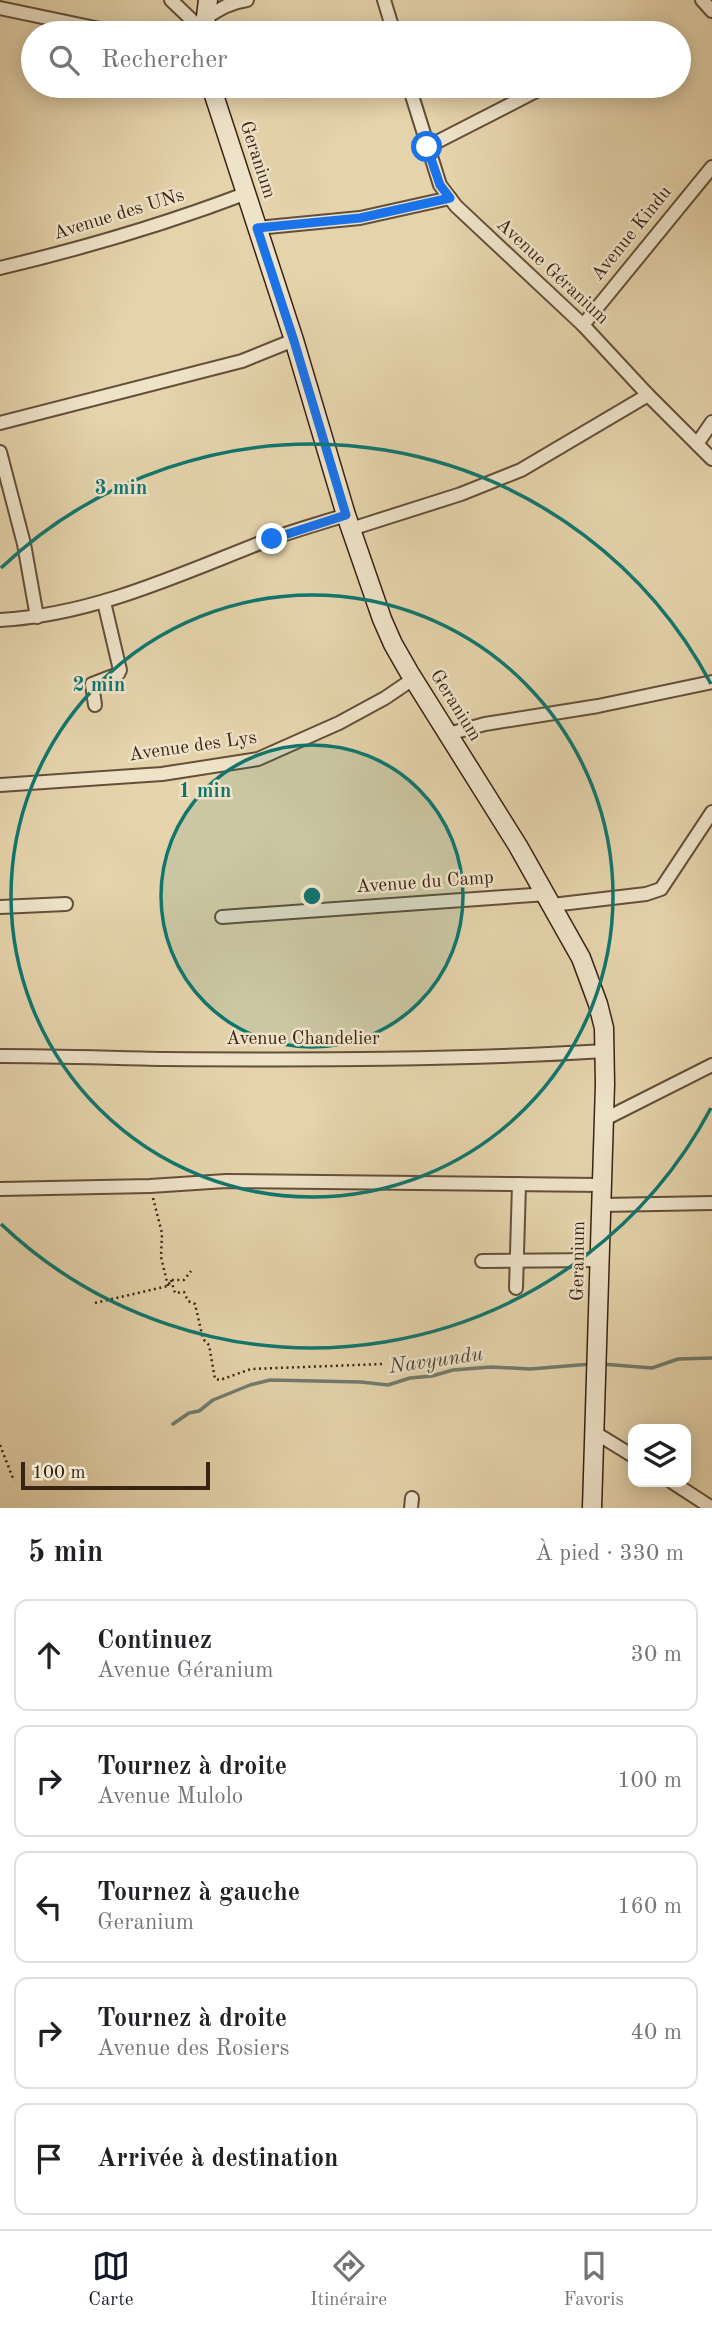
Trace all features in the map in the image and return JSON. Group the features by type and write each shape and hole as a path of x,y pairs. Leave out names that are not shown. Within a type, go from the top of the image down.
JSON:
{"street":[{"path":"171,0 196,21"},
{"path":"203,21 208,0"},
{"path":"208,21 227,4 247,0"},
{"path":"384,0 390,21"},
{"path":"702,0 712,11"},
{"path":"0,8 62,21"},
{"name":"Geranium","path":"215,98 349,522 393,644 550,900 581,958 604,1028 605,1119 592,1508"},
{"name":"Avenue Géranium","path":"413,98 440,185 450,198 476,227 583,325 712,459"},
{"path":"427,147 523,98"},
{"name":"Avenue Kindu","path":"583,325 712,167"},
{"name":"Avenue des UNs","path":"0,268 86,247 247,193"},
{"path":"257,228 360,218 450,198"},
{"path":"0,423 242,361 294,341"},
{"path":"0,620 37,617 104,601 164,582 259,543 461,494 521,470 648,395"},
{"path":"697,444 712,422"},
{"path":"0,452 24,544 37,617"},
{"path":"95,705 92,684 118,674 120,670 104,601"},
{"name":"Avenue des Lys","path":"0,785 162,774 258,760 338,723 385,698 413,679"},
{"path":"448,734 485,724 598,706 712,682"},
{"name":"Avenue du Camp","path":"222,916 550,900 657,891 664,886 712,812"},
{"path":"0,907 66,904"},
{"name":"Avenue Chandelier","path":"0,1056 165,1059 420,1058 511,1057 606,1051"},
{"path":"605,1119 712,1065"},
{"path":"0,1189 266,1181 601,1185"},
{"path":"516,1288 519,1184"},
{"path":"602,1205 712,1203"},
{"path":"482,1261 601,1260"},
{"path":"594,1432 628,1453"},
{"path":"680,1487 712,1508"}],"path":[{"path":"150,1186 162,1233 161,1257 168,1286"},
{"path":"171,1280 184,1280 191,1271"},
{"path":"168,1286 171,1280"},
{"path":"171,1280 175,1293 184,1292 188,1301 195,1304 204,1339 209,1345 215,1379 220,1380 251,1369 382,1364"},
{"path":"95,1303 168,1286"},
{"path":"0,1444 14,1481"}],"waterway":[{"name":"Navyundu","path":"602,1364 652,1368 678,1359 712,1358"},
{"name":"Navyundu","path":"173,1424 189,1413 199,1411 213,1400 270,1380 388,1385 453,1370 491,1367 530,1369 591,1364"}],"route":[{"path":"272,539 346,515 257,228 360,218 450,198 440,185 427,147"}]}
